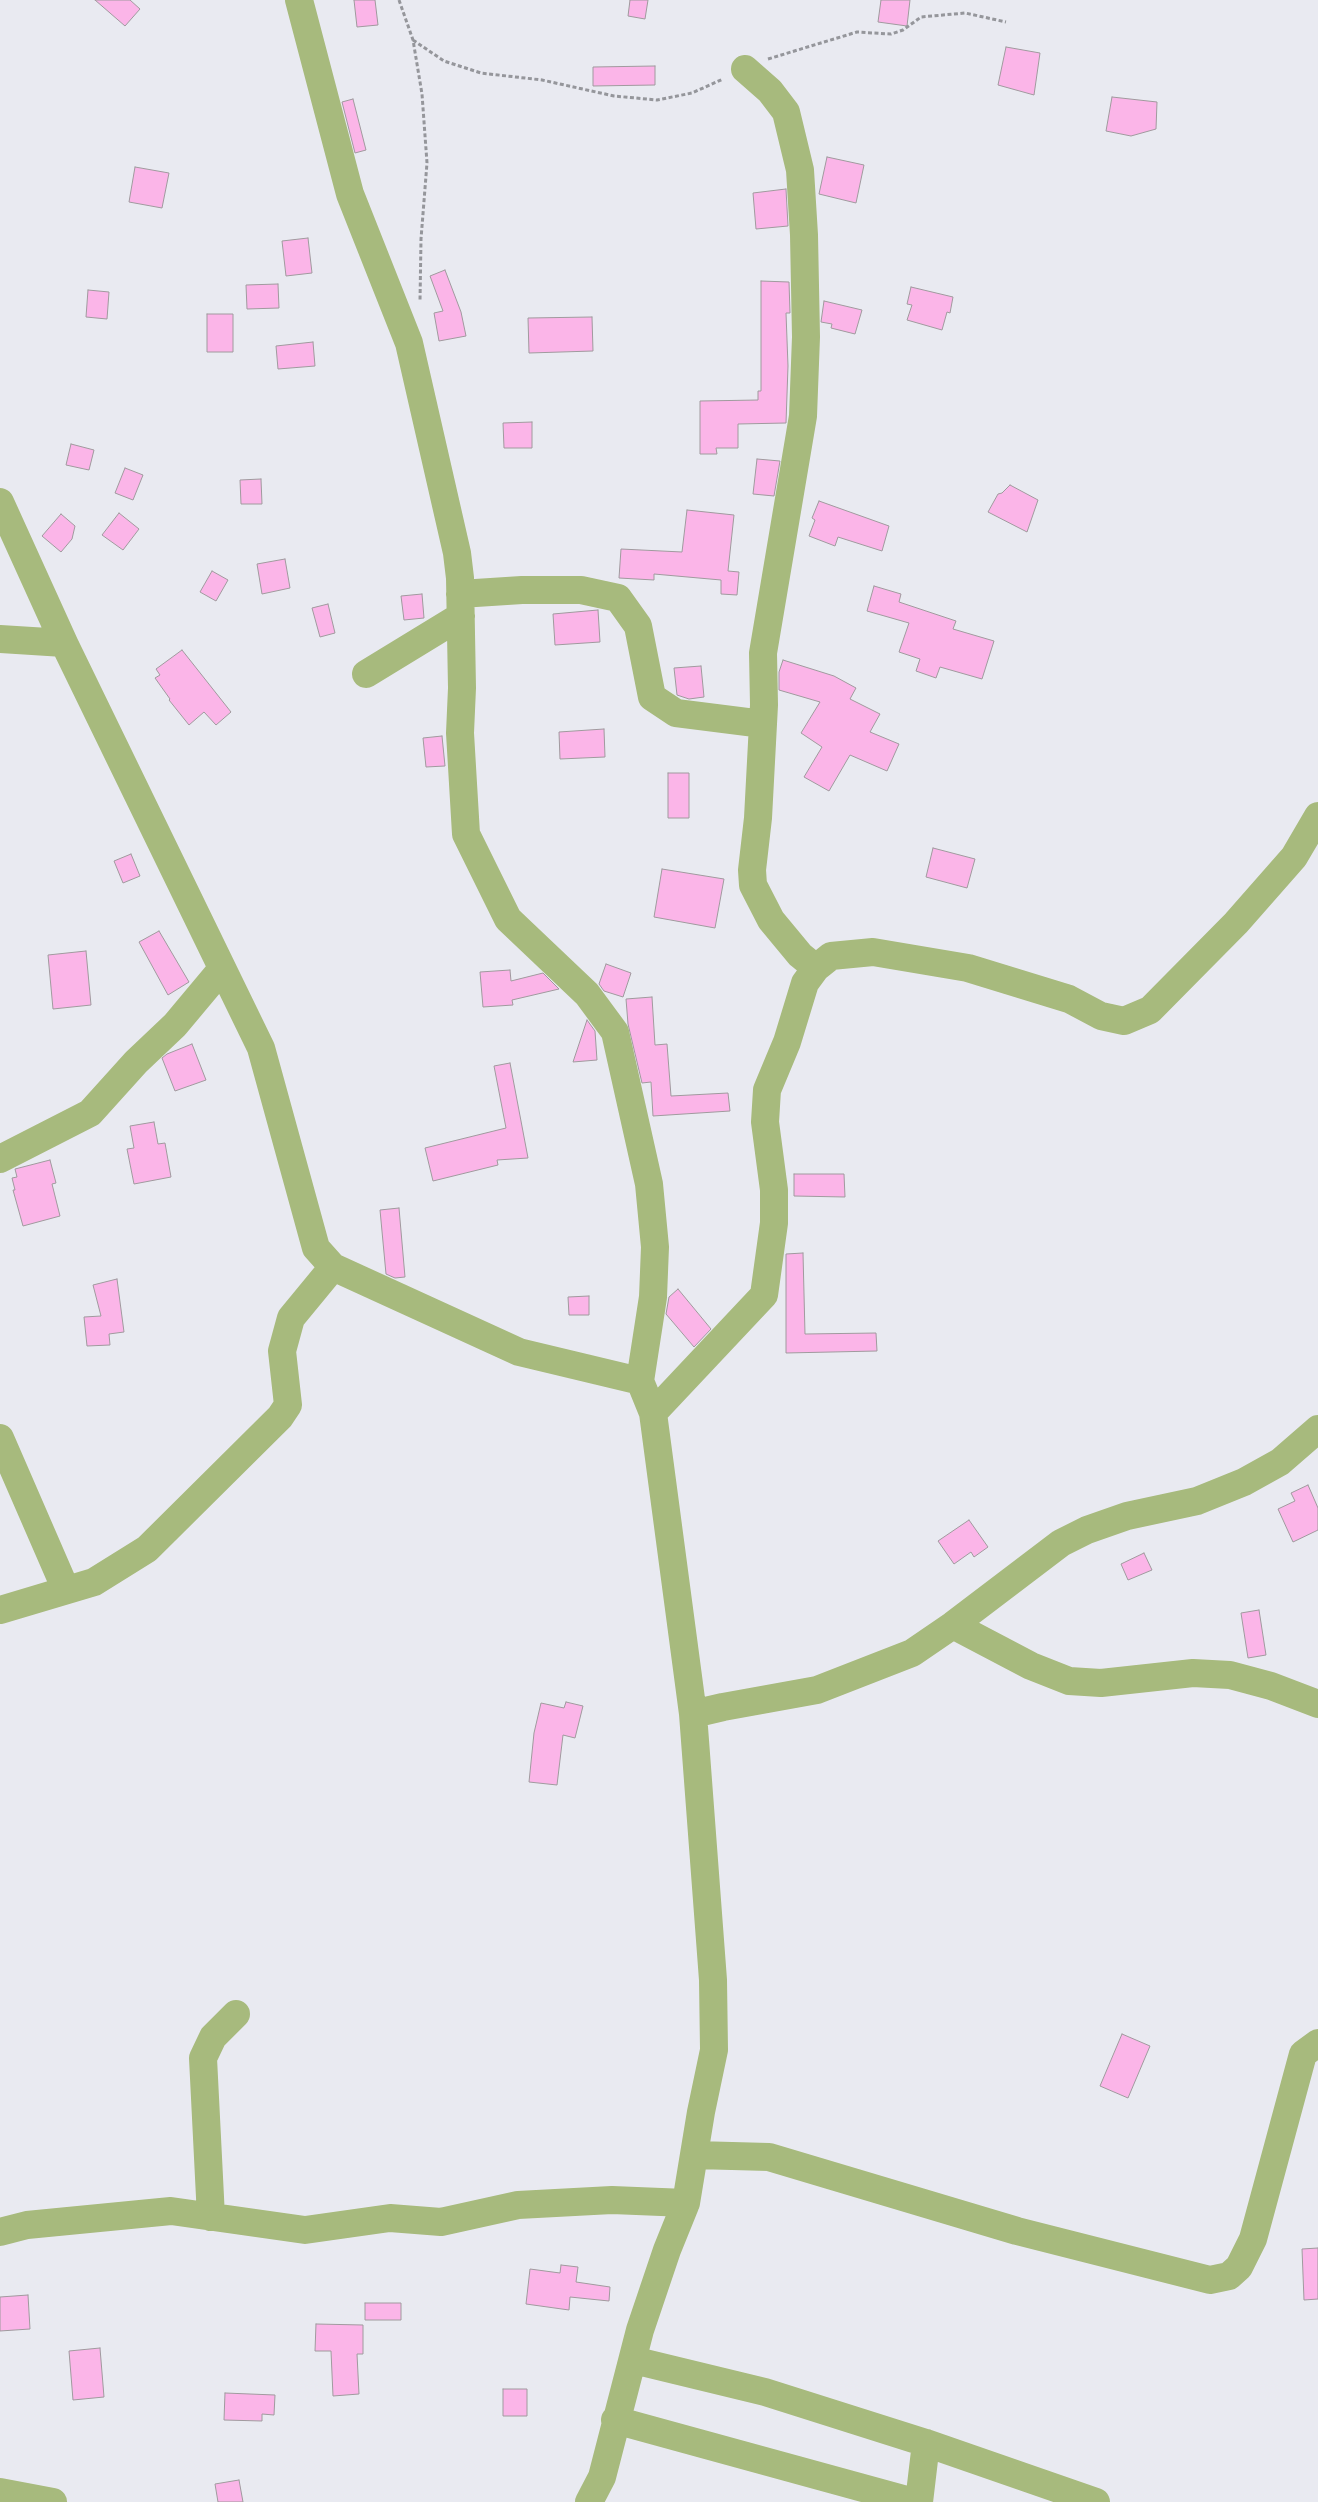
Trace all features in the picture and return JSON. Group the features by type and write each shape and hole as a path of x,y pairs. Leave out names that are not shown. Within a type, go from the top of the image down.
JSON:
{"street":[{"path":"299,0 350,194 410,343 457,554 462,688 460,733 466,834 508,919 587,994 615,1032 649,1184 655,1247 653,1297 640,1381 653,1413 693,1714 713,1980 714,2050 686,2204 666,2250 642,2321 634,2360 615,2420 602,2477 589,2502"},
{"path":"745,69 770,91 786,112 800,170 804,235 806,336 803,416 763,653 763,724 758,818 752,870 753,885 771,920 800,955 816,968"},
{"path":"0,502 64,643 221,970 261,1048 316,1248 333,1267 519,1352 640,1381"},
{"path":"366,674 460,605 522,590 581,590 618,598 638,626 652,697 676,713 763,724"},
{"path":"2,642 64,643"},
{"path":"653,1413 764,1295 774,1223 774,1190 765,1122 767,1090 786,1042 805,983 816,968 831,956 873,952 935,961 1032,987 1069,999 1100,1016 1124,1021 1150,1010 1236,923 1294,857 1318,816"},
{"path":"0,1159 90,1113 136,1062 175,1026 221,970"},
{"path":"0,1610 94,1582 147,1549 280,1417 288,1405 282,1351 291,1318 333,1267"},
{"path":"693,1714 817,1690 912,1653 953,1626 1060,1543 1087,1530 1127,1516 1197,1501 1244,1482 1280,1462 1318,1429"},
{"path":"0,1438 66,1590"},
{"path":"953,1626 1032,1666 1069,1681 1101,1683 1193,1673 1230,1675 1271,1686 1318,1704"},
{"path":"211,2217 203,2058 213,2037 236,2014"},
{"path":"694,2155 769,2157 1017,2231 1210,2280 1229,2276 1234,2272 1239,2267 1253,2239 1303,2054 1318,2043"},
{"path":"0,2232 37,2224 171,2211 306,2230 390,2218 441,2222 518,2205 612,2200 686,2204"},
{"path":"634,2360 765,2392 926,2443 1096,2502"},
{"path":"615,2420 914,2502"},
{"path":"919,2502 926,2443"},
{"path":"0,2492 53,2502"}],"path":[{"path":"399,0 413,40 422,94 427,163 418,308"},
{"path":"413,40 444,61 481,73 542,80 614,96 657,100 692,92 745,69 809,45 857,32 891,34 903,30 921,17 965,13 1006,22"}],"building":[{"path":"95,0 130,0 140,9 125,26"},
{"path":"354,0 375,0 378,25 357,27"},
{"path":"630,0 648,0 645,19 628,16"},
{"path":"881,0 910,0 907,26 878,22"},
{"path":"1006,47 1040,53 1034,95 998,85"},
{"path":"655,66 655,85 593,86 593,67"},
{"path":"1112,97 1157,102 1156,129 1131,136 1106,131"},
{"path":"353,99 366,150 355,153 342,102"},
{"path":"827,157 864,165 856,203 819,194"},
{"path":"135,167 169,173 162,208 129,202"},
{"path":"786,189 788,226 756,229 753,193"},
{"path":"308,238 312,273 286,276 282,241"},
{"path":"445,270 461,312 466,336 439,341 434,313 443,311 430,276"},
{"path":"761,281 789,282 790,313 786,313 788,366 786,423 738,424 738,448 716,448 717,454 700,454 700,401 758,400 758,391 761,391"},
{"path":"278,284 279,308 247,309 246,285"},
{"path":"911,287 953,297 950,313 947,312 942,330 907,320 912,305 907,304"},
{"path":"88,290 109,292 107,319 86,317"},
{"path":"824,301 862,310 855,334 831,328 832,324 821,322"},
{"path":"207,314 233,314 233,352 207,352"},
{"path":"592,317 593,351 529,353 528,318"},
{"path":"313,342 315,366 278,369 276,346"},
{"path":"532,422 532,448 504,448 503,423"},
{"path":"71,444 94,450 89,470 66,465"},
{"path":"757,459 780,461 774,496 753,494"},
{"path":"125,468 143,475 133,500 115,493"},
{"path":"261,479 262,504 241,504 240,480"},
{"path":"1010,485 1038,500 1027,532 988,512 998,494 1002,493"},
{"path":"819,501 889,526 882,551 838,537 835,546 809,536 815,520 812,518"},
{"path":"687,510 734,515 728,571 739,572 737,595 721,594 721,580 654,574 654,580 619,578 621,549 682,552"},
{"path":"119,513 139,529 123,550 102,535"},
{"path":"61,514 75,526 72,539 61,552 42,536"},
{"path":"285,559 290,588 262,594 257,564"},
{"path":"212,571 228,580 216,601 200,592"},
{"path":"874,586 901,594 899,602 956,621 953,629 994,641 982,679 940,667 936,678 916,671 920,659 899,652 909,623 867,611"},
{"path":"422,594 424,618 404,620 401,596"},
{"path":"328,604 335,633 320,637 312,608"},
{"path":"598,610 600,642 555,645 553,614"},
{"path":"182,650 231,712 216,725 204,712 189,725 169,700 155,678 160,675 156,669"},
{"path":"783,660 834,676 856,688 850,699 880,714 870,732 899,744 887,771 850,755 829,791 804,777 822,747 801,733 820,702 779,690 779,672"},
{"path":"701,666 704,697 689,699 677,695 674,668"},
{"path":"604,729 605,757 560,759 559,732"},
{"path":"442,736 445,766 426,767 423,738"},
{"path":"668,773 689,773 689,818 668,818"},
{"path":"933,848 975,859 967,888 926,877"},
{"path":"131,854 140,876 123,883 114,861"},
{"path":"662,869 724,879 715,928 654,917"},
{"path":"159,931 189,982 168,995 139,942"},
{"path":"86,951 91,1005 53,1009 48,955"},
{"path":"606,964 631,973 623,997 604,991 599,984"},
{"path":"510,970 511,981 543,973 559,989 512,1000 513,1005 483,1007 480,972"},
{"path":"652,997 655,1045 667,1044 671,1096 728,1093 730,1111 653,1116 651,1082 642,1083 628,1024 626,999"},
{"path":"587,1020 595,1031 597,1060 573,1062"},
{"path":"192,1044 206,1080 175,1091 162,1058 167,1054"},
{"path":"510,1063 528,1158 497,1160 498,1165 433,1181 425,1148 506,1128 494,1066"},
{"path":"154,1122 158,1144 165,1143 171,1177 134,1184 127,1149 134,1148 130,1126"},
{"path":"50,1160 56,1183 52,1184 60,1216 23,1226 13,1190 15,1190 12,1178 17,1177 15,1169"},
{"path":"794,1174 844,1174 845,1197 794,1196"},
{"path":"399,1208 405,1277 395,1278 386,1274 380,1210"},
{"path":"803,1253 805,1334 876,1333 877,1351 786,1353 786,1254"},
{"path":"117,1279 124,1332 109,1334 110,1345 87,1346 84,1317 101,1316 93,1285"},
{"path":"678,1289 711,1329 694,1347 666,1314 669,1297"},
{"path":"589,1296 589,1315 569,1315 568,1297"},
{"path":"1308,1485 1318,1508 1318,1530 1293,1542 1278,1509 1295,1501 1291,1493"},
{"path":"969,1520 988,1547 974,1557 971,1552 954,1564 938,1541"},
{"path":"1144,1553 1152,1570 1128,1580 1121,1564"},
{"path":"1259,1610 1266,1655 1248,1658 1241,1613"},
{"path":"566,1702 583,1706 575,1738 563,1735 557,1785 529,1782 534,1733 541,1703 564,1708"},
{"path":"1122,2034 1150,2046 1128,2098 1100,2086"},
{"path":"1318,2248 1318,2299 1304,2300 1302,2249"},
{"path":"561,2265 578,2267 576,2282 610,2287 609,2301 570,2297 569,2310 526,2304 530,2269 560,2273"},
{"path":"28,2295 30,2329 0,2331 0,2297"},
{"path":"365,2303 401,2303 401,2320 365,2320"},
{"path":"316,2324 363,2325 363,2354 357,2354 359,2394 333,2396 331,2351 315,2351"},
{"path":"100,2348 104,2397 73,2400 69,2351"},
{"path":"503,2389 527,2389 527,2416 503,2416"},
{"path":"225,2393 275,2395 274,2415 262,2414 262,2421 224,2420"},
{"path":"239,2480 243,2502 218,2502 215,2484"}]}
